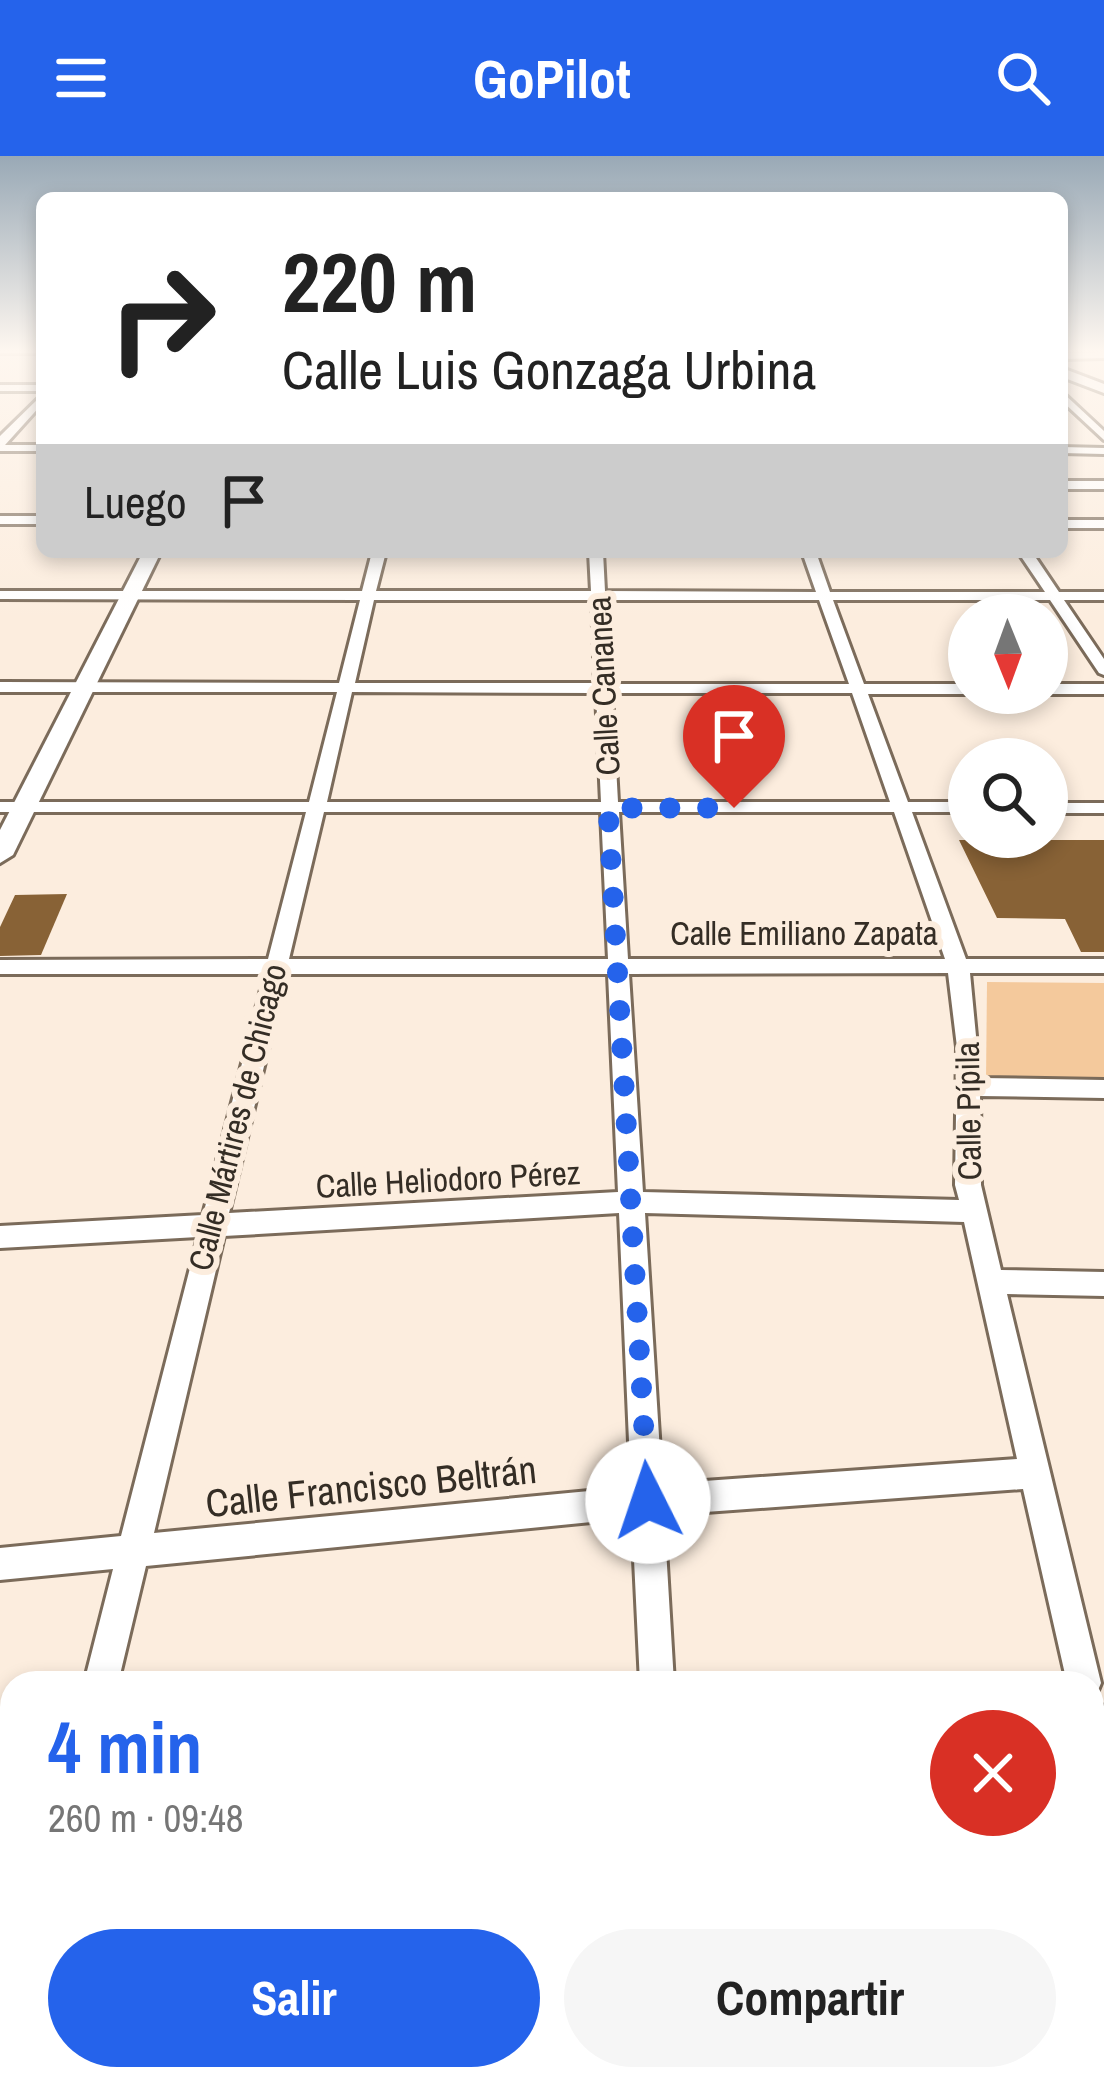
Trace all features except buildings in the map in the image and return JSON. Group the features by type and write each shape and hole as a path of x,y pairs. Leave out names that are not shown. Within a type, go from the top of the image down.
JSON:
{"street":[{"path":"0,446 36,448"},
{"path":"1068,451 1104,451"},
{"path":"1068,485 1104,485"},
{"path":"0,520 36,520"},
{"path":"1068,524 1104,524"},
{"path":"0,855 12,807 84,688 149,558"},
{"name":"Calle Mártires de Chicago","path":"104,1671 378,558"},
{"name":"Calle Cananea","path":"596,558 656,1671"},
{"name":"Calle Pípila","path":"811,558 958,965 968,1087 968,1185 1081,1671"},
{"path":"1028,558 1054,594"},
{"path":"0,595 948,596"},
{"path":"1068,596 1104,596"},
{"path":"1068,616 1104,670"},
{"path":"0,687 948,688"},
{"path":"1068,689 1104,689"},
{"path":"12,807 948,807"},
{"path":"1068,808 1104,808"},
{"name":"Calle Emiliano Zapata","path":"0,967 1104,966"},
{"path":"968,1087 1104,1089"},
{"name":"Calle Heliodoro Pérez","path":"0,1237 629,1202 973,1211"},
{"path":"992,1282 1104,1285"},
{"name":"Calle Francisco Beltrán","path":"0,1564 648,1501 1037,1473"}],"shaded area":[{"path":"987,982 1104,983 1104,1083 986,1082"}],"route":[{"path":"648,1501 608,808 734,808"}]}
